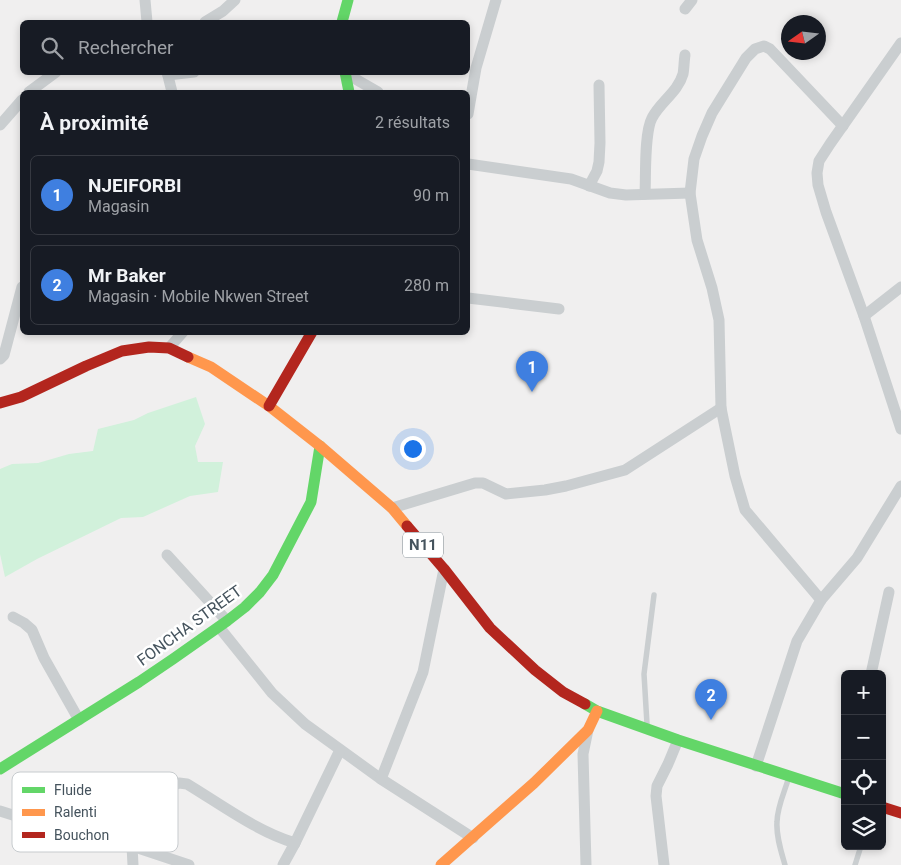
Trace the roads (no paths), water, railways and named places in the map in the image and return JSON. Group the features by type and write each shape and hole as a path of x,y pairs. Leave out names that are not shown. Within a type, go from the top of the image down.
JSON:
{"main road":[{"path":"343,20 348,0"},
{"path":"345,75 349,90"},
{"path":"269,406 310,335"},
{"name":"N11","path":"0,404 21,397 122,351 149,347 169,348 211,366 269,406 320,446 392,508 444,569 490,628 534,670 563,692 597,711 678,740 841,793"},
{"name":"FONCHA STREET","path":"0,769 139,682 223,624 245,607 260,592 273,575 311,502 320,446"},
{"path":"441,865 534,783 588,730 597,711"},
{"path":"886,808 901,813"}],"street":[{"path":"146,0 147,20"},
{"path":"207,20 223,11 235,0"},
{"path":"470,91 472,68 496,0"},
{"path":"901,43 819,161 817,173 818,185 826,212 864,316 901,428"},
{"path":"821,600 745,510 735,476 720,408 719,320 712,288 697,240 690,192 694,159 712,113 746,58 755,50 764,46 770,49 843,126"},
{"path":"645,194 647,132 651,119 661,104 679,84 683,74 685,55"},
{"path":"32,90 52,75"},
{"path":"168,75 172,90"},
{"path":"348,75 375,90"},
{"path":"589,186 597,172 599,162 599,85"},
{"path":"0,125 20,102"},
{"path":"470,164 571,179 610,194 690,192"},
{"path":"864,316 901,287"},
{"path":"0,359 4,355 20,295"},
{"path":"470,298 558,309"},
{"path":"169,348 180,335"},
{"path":"392,508 475,482 506,494 566,486 625,470 720,408"},
{"path":"756,766 797,641 821,600 857,558 901,486"},
{"path":"167,555 223,624 272,693 287,709 381,779 473,838"},
{"path":"381,779 423,672 444,569"},
{"path":"872,670 889,592"},
{"path":"13,617 32,630 44,658 79,720"},
{"path":"586,865 583,754 588,730"},
{"path":"664,865 656,796 657,786 678,740"},
{"path":"283,865 340,750"},
{"path":"178,783 187,784 256,826 295,843"},
{"path":"0,811 12,815"},
{"path":"132,852 133,865"},
{"path":"150,852 189,865"}],"lane":[{"path":"647,729 644,674 654,595"},
{"path":"784,865 776,822 789,776"},
{"path":"854,865 860,850"}],"place":[{"name":"NJEIFORBI","path":"532,392"},
{"name":"Mr Baker","path":"711,720"}]}
